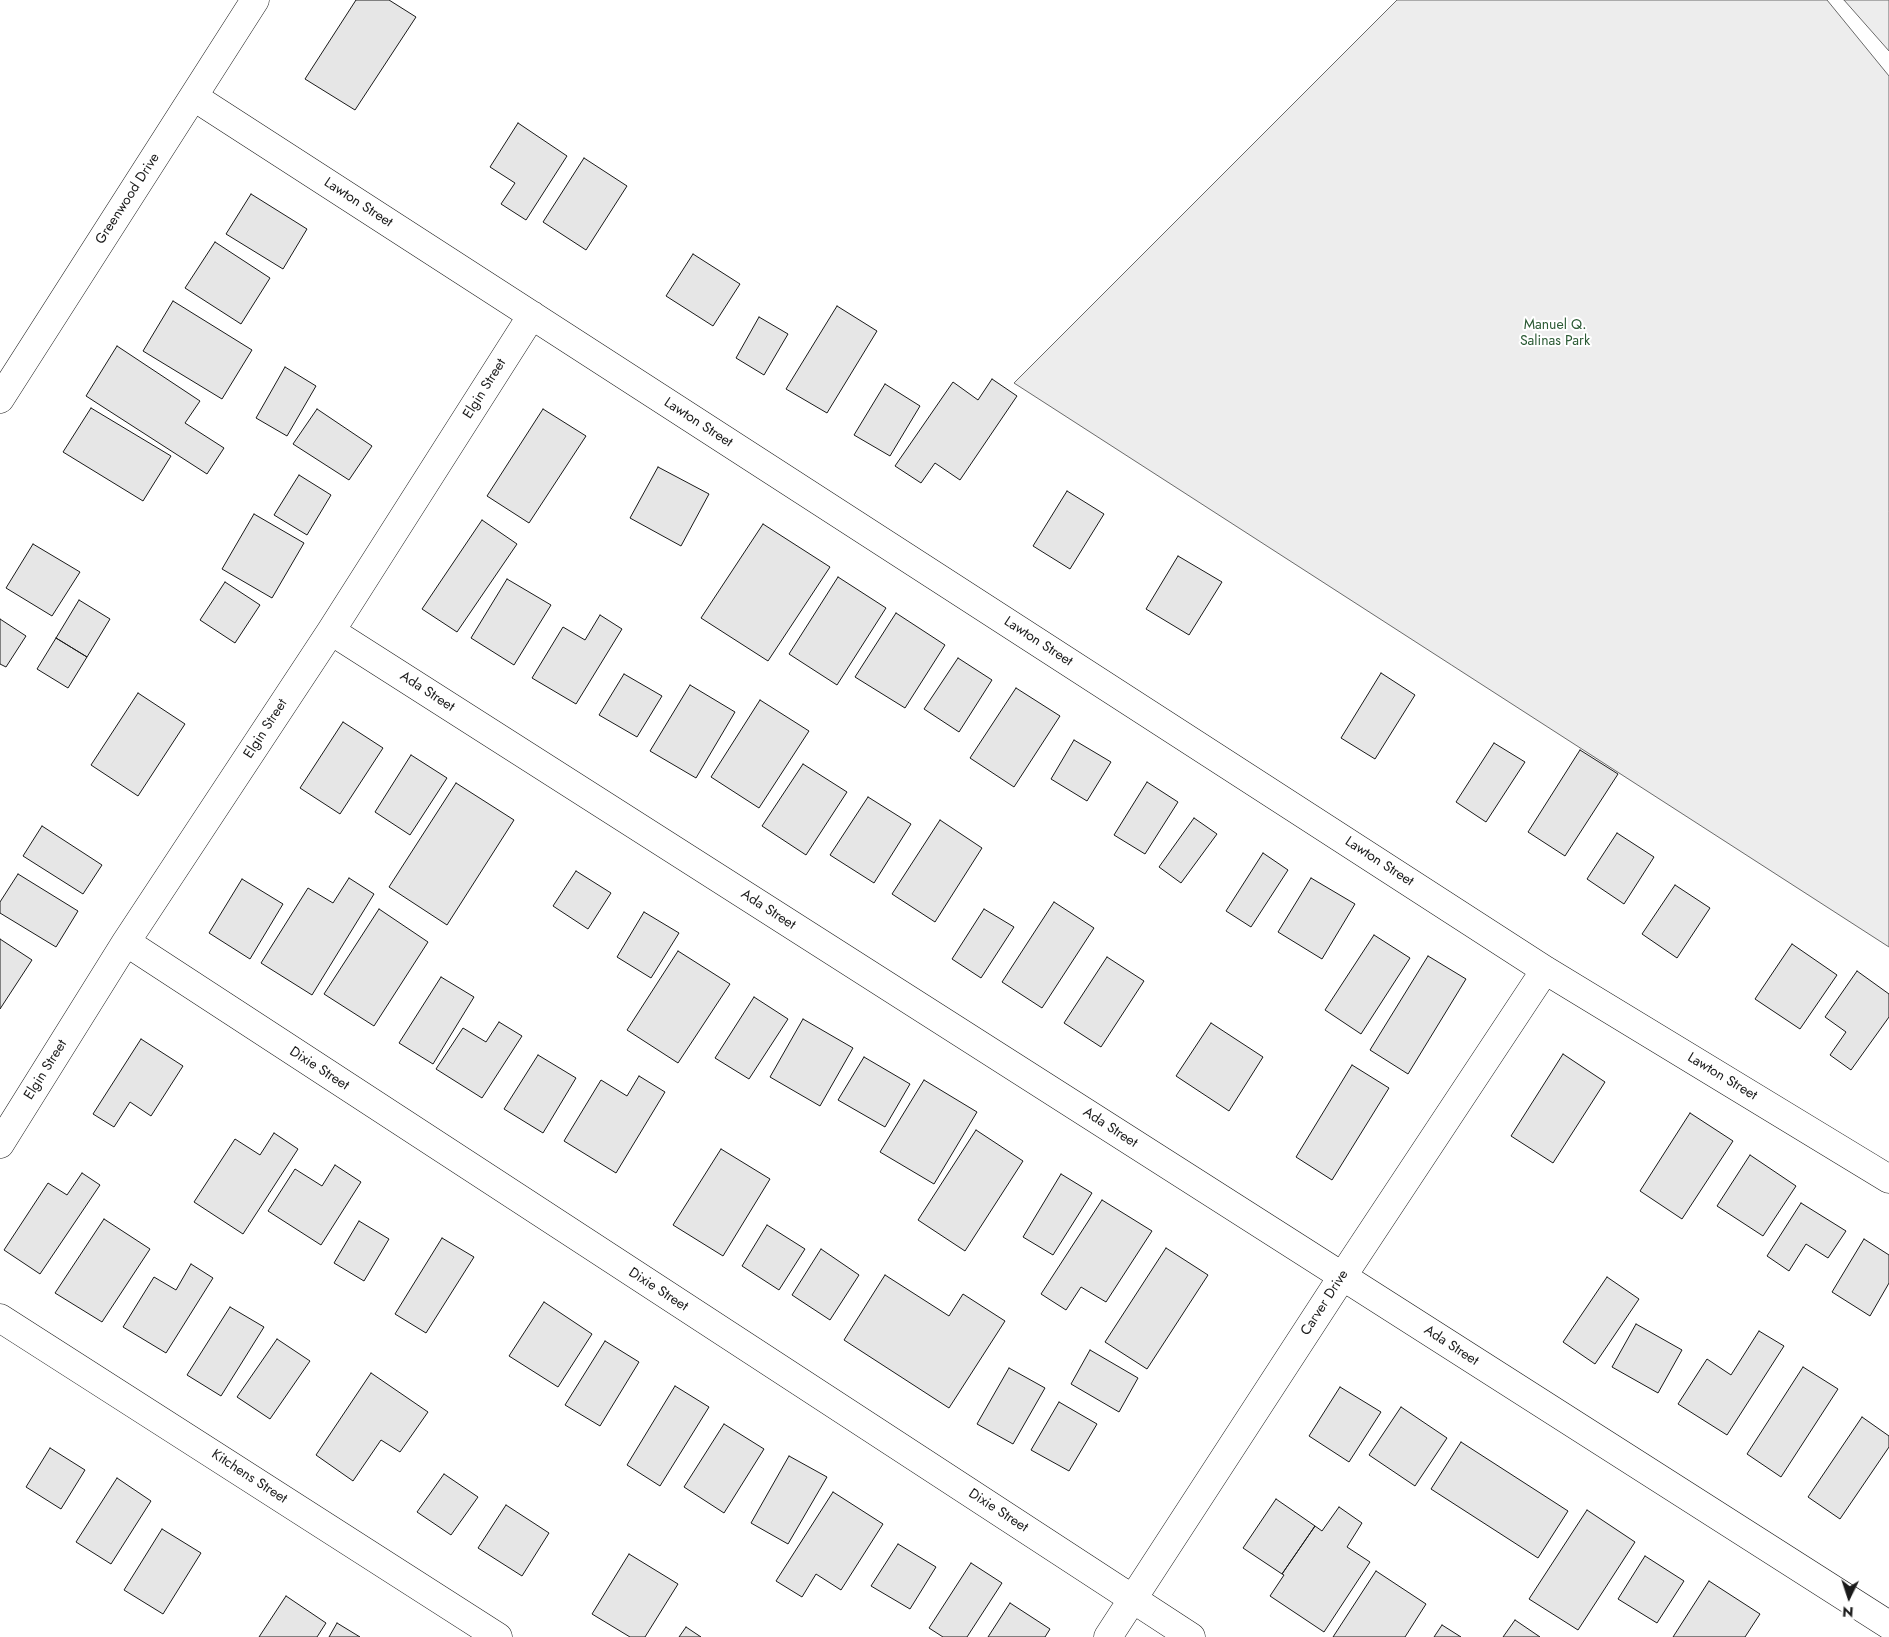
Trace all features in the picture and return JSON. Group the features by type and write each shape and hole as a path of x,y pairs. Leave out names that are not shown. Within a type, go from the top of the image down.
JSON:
{"street":[{"name":"Greenwood Drive","path":"0,398 255,0"},
{"name":"Lawton Street","path":"194,97 1545,970 1889,1179"},
{"name":"Elgin Street","path":"0,1144 126,942 331,631 532,315"},
{"name":"Ada Street","path":"331,631 1889,1625"},
{"name":"Dixie Street","path":"126,942 1191,1637"},
{"name":"Carver Drive","path":"1108,1637 1342,1276 1545,970"},
{"name":"Kitchens Street","path":"0,1318 498,1637"}],"shaded area":[{"name":"Manuel Q. Salinas Park","path":"1397,0 1827,0 1889,76 1889,947 1014,383"},
{"path":"1844,0 1889,0 1889,51"}],"building":[{"path":"356,0 389,0 416,17 355,110 305,79"},
{"path":"518,123 567,156 526,220 501,204 515,183 490,167"},
{"path":"584,158 627,186 586,250 543,222"},
{"path":"251,194 307,229 283,269 226,234"},
{"path":"215,242 270,278 241,324 185,288"},
{"path":"693,254 740,284 713,326 666,296"},
{"path":"173,301 252,350 222,399 143,351"},
{"path":"837,306 877,331 827,413 786,389"},
{"path":"759,317 788,334 764,375 736,358"},
{"path":"117,346 200,401 185,423 224,448 207,474 86,396"},
{"path":"285,367 316,386 287,436 256,418"},
{"path":"992,379 1017,396 960,480 935,463 921,483 895,466 953,382 978,400"},
{"path":"885,384 920,406 890,456 854,435"},
{"path":"91,408 171,456 143,501 63,452"},
{"path":"317,409 372,446 349,480 293,444"},
{"path":"543,409 586,436 529,523 487,496"},
{"path":"658,467 709,494 681,546 630,518"},
{"path":"299,475 331,495 307,535 274,515"},
{"path":"1067,491 1104,514 1070,569 1033,546"},
{"path":"254,514 304,543 272,598 222,569"},
{"path":"482,520 517,544 457,632 422,609"},
{"path":"763,524 830,567 768,661 701,618"},
{"path":"33,544 80,572 52,616 6,588"},
{"path":"1178,556 1222,582 1189,635 1146,609"},
{"path":"838,577 886,608 837,685 789,654"},
{"path":"507,579 551,605 514,665 471,638"},
{"path":"225,582 260,605 235,643 200,620"},
{"path":"79,600 110,619 87,657 56,638"},
{"path":"896,613 945,645 905,708 855,677"},
{"path":"600,615 622,629 576,704 532,678 563,627 585,640"},
{"path":"0,619 26,636 6,667 0,664"},
{"path":"56,638 87,657 68,688 37,669"},
{"path":"958,658 992,680 959,732 924,709"},
{"path":"1381,673 1415,695 1375,759 1341,738"},
{"path":"624,674 662,696 637,737 599,715"},
{"path":"690,685 735,712 696,778 650,751"},
{"path":"1016,688 1060,716 1014,787 970,758"},
{"path":"138,693 185,724 138,796 91,765"},
{"path":"760,700 809,731 759,808 711,777"},
{"path":"343,722 383,748 340,814 300,788"},
{"path":"1074,740 1111,762 1087,801 1051,779"},
{"path":"1494,743 1525,762 1486,822 1456,802"},
{"path":"1580,750 1618,774 1565,856 1528,832"},
{"path":"411,755 447,778 410,835 375,812"},
{"path":"803,764 847,792 806,855 762,826"},
{"path":"1147,782 1178,802 1145,854 1114,835"},
{"path":"456,783 514,820 447,925 389,887"},
{"path":"868,797 911,824 874,883 830,855"},
{"path":"1194,818 1217,834 1181,883 1159,867"},
{"path":"940,820 982,848 935,922 892,894"},
{"path":"42,826 102,865 83,894 23,856"},
{"path":"1617,833 1654,857 1624,904 1587,879"},
{"path":"1263,853 1288,870 1251,927 1226,911"},
{"path":"576,871 611,893 588,929 553,906"},
{"path":"18,874 78,911 56,947 0,913 0,902"},
{"path":"349,878 374,894 312,995 261,963 308,888 333,903"},
{"path":"1311,878 1355,904 1322,959 1278,932"},
{"path":"242,879 283,904 250,959 209,933"},
{"path":"1675,885 1710,908 1677,958 1642,934"},
{"path":"1054,902 1094,928 1042,1008 1002,982"},
{"path":"379,909 428,942 374,1026 324,994"},
{"path":"984,909 1014,927 981,978 952,959"},
{"path":"644,912 679,933 651,978 617,957"},
{"path":"1374,935 1410,958 1361,1034 1325,1010"},
{"path":"0,939 32,960 0,1009"},
{"path":"1792,944 1837,975 1800,1029 1755,999"},
{"path":"678,951 730,984 678,1063 627,1030"},
{"path":"1428,956 1466,979 1408,1074 1370,1050"},
{"path":"1107,957 1144,981 1101,1047 1064,1023"},
{"path":"1857,971 1889,994 1889,1017 1851,1070 1830,1055 1846,1032 1825,1017"},
{"path":"441,977 474,997 433,1064 399,1043"},
{"path":"754,997 788,1019 749,1079 715,1058"},
{"path":"803,1019 853,1048 820,1106 770,1077"},
{"path":"499,1022 522,1036 482,1098 436,1069 463,1028 486,1042"},
{"path":"1211,1023 1263,1057 1229,1111 1176,1076"},
{"path":"141,1039 183,1066 151,1116 130,1102 114,1127 93,1114"},
{"path":"1563,1054 1605,1082 1553,1163 1511,1136"},
{"path":"538,1055 576,1078 543,1133 504,1109"},
{"path":"864,1057 910,1084 885,1127 838,1100"},
{"path":"1352,1065 1389,1088 1332,1180 1296,1157"},
{"path":"639,1076 665,1092 616,1173 564,1141 601,1080 627,1096"},
{"path":"924,1080 977,1112 934,1184 880,1152"},
{"path":"1690,1113 1733,1141 1682,1219 1640,1191"},
{"path":"976,1130 1023,1161 965,1251 918,1220"},
{"path":"274,1133 298,1149 243,1234 194,1202 235,1139 260,1155"},
{"path":"721,1149 770,1179 723,1256 673,1225"},
{"path":"1750,1155 1796,1186 1763,1236 1717,1206"},
{"path":"335,1165 361,1182 321,1245 268,1211 295,1169 322,1186"},
{"path":"82,1173 100,1185 40,1274 4,1250 48,1183 67,1195"},
{"path":"1061,1174 1092,1193 1053,1255 1023,1237"},
{"path":"1102,1200 1152,1231 1106,1302 1081,1287 1066,1310 1041,1294"},
{"path":"1801,1203 1846,1231 1828,1258 1806,1244 1789,1271 1767,1256"},
{"path":"104,1219 150,1249 102,1322 55,1293"},
{"path":"359,1221 389,1239 364,1281 334,1263"},
{"path":"767,1225 805,1249 779,1290 742,1266"},
{"path":"442,1238 474,1257 426,1333 395,1314"},
{"path":"1864,1239 1889,1255 1889,1283 1870,1316 1832,1292"},
{"path":"1166,1248 1208,1275 1147,1369 1105,1342"},
{"path":"821,1249 859,1275 830,1320 792,1295"},
{"path":"191,1264 213,1278 166,1353 123,1327 154,1277 176,1290"},
{"path":"885,1275 949,1316 963,1294 1005,1321 949,1408 844,1340"},
{"path":"1607,1277 1639,1299 1595,1364 1563,1342"},
{"path":"544,1302 592,1334 558,1387 509,1356"},
{"path":"230,1307 264,1327 221,1396 187,1375"},
{"path":"1636,1324 1682,1350 1658,1393 1612,1367"},
{"path":"1759,1331 1784,1346 1727,1435 1678,1404 1707,1359 1731,1375"},
{"path":"277,1339 310,1361 270,1419 237,1397"},
{"path":"605,1341 639,1362 600,1426 565,1405"},
{"path":"1090,1350 1138,1378 1119,1412 1071,1384"},
{"path":"1803,1367 1838,1389 1781,1477 1747,1454"},
{"path":"1009,1368 1045,1388 1013,1444 977,1424"},
{"path":"371,1373 428,1412 400,1452 381,1440 353,1481 316,1455"},
{"path":"675,1386 709,1407 660,1486 627,1465"},
{"path":"1340,1387 1381,1412 1349,1462 1309,1436"},
{"path":"1059,1402 1097,1424 1069,1471 1031,1450"},
{"path":"1401,1407 1447,1438 1415,1486 1369,1455"},
{"path":"1862,1417 1889,1436 1889,1447 1840,1519 1808,1497"},
{"path":"724,1424 764,1449 724,1513 684,1487"},
{"path":"1461,1442 1568,1511 1538,1558 1431,1489"},
{"path":"50,1448 85,1470 61,1509 26,1487"},
{"path":"789,1456 827,1477 788,1544 751,1523"},
{"path":"444,1474 478,1497 451,1535 417,1512"},
{"path":"117,1478 151,1501 111,1564 76,1542"},
{"path":"833,1492 883,1524 841,1590 816,1574 802,1597 776,1581"},
{"path":"1276,1499 1315,1526 1282,1574 1243,1548"},
{"path":"506,1505 549,1533 522,1576 478,1548"},
{"path":"1339,1507 1362,1523 1347,1547 1370,1562 1324,1632 1270,1596 1284,1575 1282,1574 1315,1526 1322,1531"},
{"path":"1587,1510 1635,1542 1578,1630 1529,1599"},
{"path":"162,1529 201,1553 163,1614 124,1590"},
{"path":"898,1544 936,1567 910,1609 871,1586"},
{"path":"629,1554 678,1584 645,1637 630,1637 592,1614"},
{"path":"1645,1556 1684,1581 1657,1623 1618,1599"},
{"path":"971,1563 1002,1583 967,1637 943,1637 929,1628"},
{"path":"1376,1571 1426,1604 1405,1637 1333,1637"},
{"path":"1709,1581 1760,1614 1745,1637 1673,1637"},
{"path":"286,1596 326,1623 317,1637 259,1637"},
{"path":"1010,1603 1050,1629 1045,1637 988,1637"},
{"path":"1515,1620 1540,1637 1503,1637"},
{"path":"337,1623 360,1637 329,1637"},
{"path":"1442,1625 1461,1637 1434,1637"},
{"path":"686,1627 701,1637 679,1637"}]}
